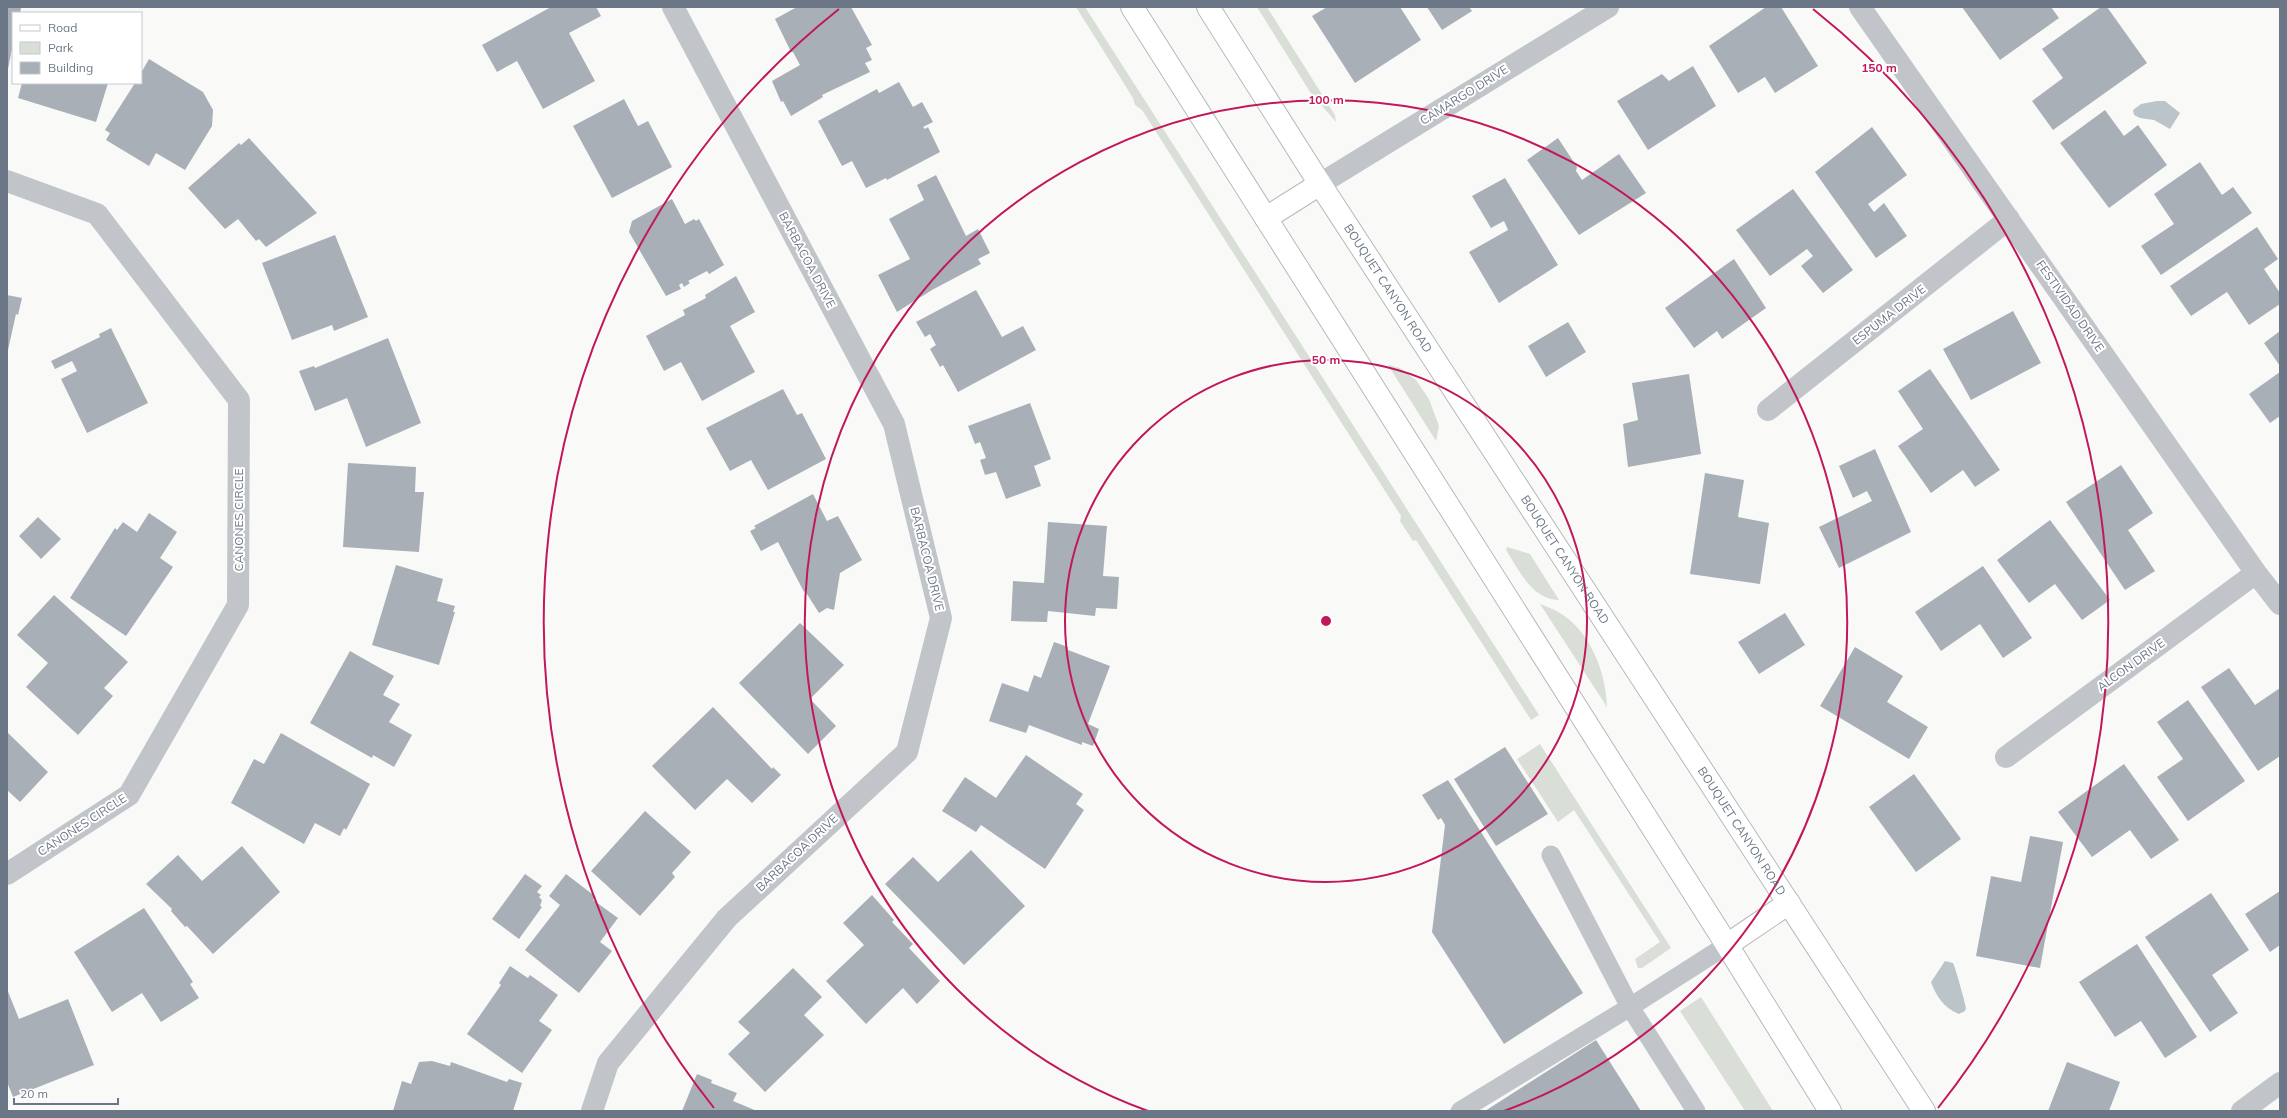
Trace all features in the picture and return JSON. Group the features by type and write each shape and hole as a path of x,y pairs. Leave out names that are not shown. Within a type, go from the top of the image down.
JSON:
{"main road":[{"path":"1132,7 1727,945 1830,1111"},
{"name":"BOUQUET CANYON ROAD","path":"1208,7 1320,184 1924,1111"},
{"path":"1266,218 1320,184"},
{"path":"1727,945 1789,903"}],"street":[{"name":"BARBACOA DRIVE","path":"592,1111 608,1063 727,918 907,752 941,618 894,424 673,7"},
{"name":"CAMARGO DRIVE","path":"1320,184 1608,7"},
{"name":"FESTIVIDAD DRIVE","path":"1860,7 2256,573 2280,604"},
{"name":"CANONES CIRCLE","path":"7,181 97,214 239,400 239,408 238,605 130,795 7,874"},
{"name":"ESPUMA DRIVE","path":"1768,410 2009,219"},
{"name":"ALCON DRIVE","path":"2006,757 2256,573"},
{"path":"2242,1111 2280,1083"}],"lane":[{"path":"1551,855 1630,1007 1696,1111"},
{"path":"1460,1111 1630,1007 1727,945"}],"green space":[{"path":"1076,7 1085,7 1539,715 1531,720 1416,540 1413,541 1400,521 1401,516 1142,110 1135,105 1133,98"},
{"path":"1257,7 1267,7 1335,115 1336,122 1310,92"},
{"path":"1388,365 1400,368 1416,380 1429,399 1439,426 1436,441"},
{"path":"1507,547 1530,554 1559,600 1550,599 1541,595 1527,582 1506,550"},
{"path":"1540,604 1553,609 1571,621 1588,642 1600,667 1604,681 1607,707"},
{"path":"1540,744 1671,948 1642,968 1638,968 1635,959 1660,942 1574,810 1558,822 1517,759"},
{"path":"1701,997 1773,1111 1745,1111 1680,1011"}],"shaded area":[{"path":"2165,101 2180,113 2170,129 2154,120 2140,118 2134,115 2133,110 2141,104"},
{"path":"1945,961 1953,963 1964,999 1966,1008 1965,1011 1959,1014 1941,1001 1931,982"}],"building":[{"path":"7,7 21,8 20,12 12,12 12,49 8,69"},
{"path":"551,7 596,7 601,16 569,33 595,81 543,109 517,61 497,72 482,45"},
{"path":"797,7 851,7 872,45 866,48 872,60 865,63 870,72 822,95 823,97 791,116 783,101 781,102 772,81 800,65 793,52 791,52 775,19"},
{"path":"1327,7 1400,7 1421,40 1355,83 1312,16"},
{"path":"1427,7 1469,7 1472,11 1442,30"},
{"path":"1766,7 1781,7 1818,66 1775,93 1765,77 1738,93 1709,46"},
{"path":"1962,7 2051,7 2059,18 2000,60"},
{"path":"2101,7 2107,7 2147,63 2053,130 2032,101 2063,78 2042,49"},
{"path":"149,59 203,92 213,110 212,126 185,170 156,153 149,166 106,140 110,133 105,130 134,84 142,84 142,71"},
{"path":"1693,66 1716,106 1648,150 1617,101 1662,74 1669,81"},
{"path":"899,82 913,107 922,102 933,122 923,127 925,129 928,127 940,152 887,180 886,178 866,188 852,161 842,166 818,121 877,89 879,93"},
{"path":"22,84 108,84 96,122 18,98"},
{"path":"624,99 638,126 648,121 672,167 612,198 573,126"},
{"path":"2105,110 2124,136 2138,125 2167,165 2109,208 2060,143"},
{"path":"1872,127 1907,175 1868,204 1874,212 1884,203 1907,236 1876,258 1815,172"},
{"path":"249,138 317,213 266,247 259,239 256,241 238,219 225,229 188,188 239,143 241,145"},
{"path":"1558,138 1577,167 1576,171 1582,180 1619,154 1646,193 1579,235 1527,160"},
{"path":"2200,162 2222,195 2233,187 2252,213 2161,275 2141,246 2174,224 2154,194"},
{"path":"936,175 966,236 978,229 990,253 978,259 981,264 932,290 897,312 878,275 910,259 889,219 924,200 917,185"},
{"path":"1505,178 1558,265 1499,303 1469,252 1508,230 1504,221 1491,228 1472,196"},
{"path":"1793,189 1853,270 1823,293 1801,266 1813,256 1807,249 1770,276 1736,230"},
{"path":"672,199 685,224 694,219 696,221 699,219 724,265 709,274 707,271 688,281 690,283 684,287 682,283 679,285 681,289 666,296 629,232 632,221"},
{"path":"2257,227 2278,259 2264,269 2280,293 2280,304 2249,325 2227,292 2191,316 2170,286"},
{"path":"335,235 368,317 334,331 332,325 292,340 262,263"},
{"path":"1734,259 1766,308 1722,339 1717,331 1694,348 1665,308"},
{"path":"736,276 755,312 730,326 755,372 702,401 681,362 664,371 646,336 685,315 683,310 706,298 705,295"},
{"path":"976,290 1002,337 1023,326 1036,350 958,392 943,365 940,367 930,349 936,345 930,334 925,337 916,322"},
{"path":"7,295 22,298 18,315 16,314 8,350"},
{"path":"2013,311 2041,363 1971,400 1943,349"},
{"path":"1568,322 1586,352 1546,377 1528,346"},
{"path":"111,328 148,403 87,433 61,379 77,371 72,361 55,369 51,361 100,337 99,334"},
{"path":"2280,331 2280,366 2264,343"},
{"path":"388,338 421,423 366,447 347,398 315,411 299,371 314,366 315,368"},
{"path":"1930,369 2000,470 1975,487 1963,470 1931,493 1898,446 1923,429 1898,391"},
{"path":"2280,372 2280,416 2270,423 2249,394"},
{"path":"1689,374 1701,454 1628,467 1623,424 1638,420 1632,383"},
{"path":"783,389 797,415 802,413 826,459 768,490 751,460 730,471 706,428"},
{"path":"1030,403 1051,459 1034,466 1041,486 1006,499 996,472 985,475 980,460 986,458 980,442 975,444 968,426"},
{"path":"1875,449 1911,532 1839,568 1819,527 1872,501 1867,491 1853,498 1839,466"},
{"path":"348,463 416,467 415,492 424,492 419,552 343,547"},
{"path":"2121,465 2153,513 2128,530 2155,571 2125,590 2066,502"},
{"path":"1705,473 1744,480 1738,517 1769,523 1760,584 1690,574"},
{"path":"813,494 827,521 838,516 862,560 840,573 834,610 827,608 819,613 805,591 804,592 778,542 761,551 750,531 756,528 754,526"},
{"path":"149,513 177,532 160,558 173,567 126,636 70,598 115,528 117,530 123,522 137,532"},
{"path":"38,517 61,539 41,559 19,536"},
{"path":"2050,520 2110,600 2082,620 2055,584 2029,603 1997,560"},
{"path":"1048,522 1107,526 1103,576 1119,577 1117,609 1096,608 1095,616 1048,611 1047,622 1011,621 1013,581 1044,583"},
{"path":"396,565 443,579 437,601 455,606 453,612 455,612 439,665 372,645"},
{"path":"1983,566 2032,638 2003,658 1980,624 1941,651 1915,612"},
{"path":"54,595 128,662 104,688 113,696 78,735 26,687 48,663 17,635"},
{"path":"1785,613 1805,645 1759,674 1738,642"},
{"path":"800,623 844,665 810,699 836,726 808,754 739,683"},
{"path":"1054,642 1068,647 1068,650 1110,666 1088,724 1099,729 1093,746 1082,742 1082,745 1029,725 1026,733 989,721 1002,683 1028,692 1034,675 1041,678"},
{"path":"1855,647 1903,676 1887,702 1928,727 1909,759 1820,706"},
{"path":"350,651 394,676 383,695 400,704 389,722 412,735 394,767 373,755 372,758 310,723"},
{"path":"2229,668 2255,705 2280,688 2280,756 2258,771 2201,687"},
{"path":"2188,700 2245,781 2188,821 2157,777 2183,759 2157,722"},
{"path":"713,707 772,769 773,767 781,775 752,803 727,779 695,810 652,766"},
{"path":"7,732 48,772 20,802 7,790"},
{"path":"281,733 370,784 346,830 344,828 340,836 315,823 304,844 231,803 254,759 264,764"},
{"path":"1505,747 1548,814 1496,846 1454,779"},
{"path":"1026,755 1083,794 1076,804 1084,810 1045,869 981,825 976,832 942,811 965,777 996,798"},
{"path":"2124,764 2179,840 2151,859 2130,830 2092,857 2058,812"},
{"path":"1914,774 1961,839 1916,872 1869,807"},
{"path":"1448,780 1583,993 1504,1044 1432,932 1445,825 1441,818 1438,820 1422,795"},
{"path":"645,811 691,852 672,873 675,877 640,916 591,871"},
{"path":"2030,836 2063,842 2040,968 1976,956 1991,876 2021,882"},
{"path":"242,846 280,892 213,954 187,926 185,927 171,911 172,909 146,884 178,855 202,881"},
{"path":"971,850 1025,906 964,965 885,884 913,857 938,882"},
{"path":"525,874 542,886 537,892 541,895 539,897 542,900 540,906 542,907 519,939 492,919"},
{"path":"566,874 596,897 593,900 618,918 600,942 612,951 579,993 525,950 560,905 549,896"},
{"path":"2280,891 2280,945 2270,952 2245,914"},
{"path":"2211,893 2249,950 2212,975 2238,1013 2210,1032 2145,937"},
{"path":"872,895 894,920 892,922 913,944 909,948 940,981 917,1004 903,988 866,1024 826,981 864,945 843,923"},
{"path":"144,908 193,982 190,984 199,998 161,1022 142,993 112,1012 74,952"},
{"path":"2137,944 2197,1037 2165,1058 2141,1021 2115,1037 2079,982"},
{"path":"510,966 528,978 530,975 558,995 539,1021 552,1030 522,1073 467,1034 501,985 499,983"},
{"path":"793,968 822,997 804,1015 824,1035 765,1092 728,1054 750,1033 738,1022"},
{"path":"7,989 19,1019 68,999 94,1065 13,1097 7,1082"},
{"path":"1596,1040 1641,1111 1485,1111"},
{"path":"432,1061 450,1066 451,1062 507,1082 509,1079 522,1083 513,1111 393,1111 402,1081 411,1084 419,1062"},
{"path":"2067,1062 2120,1082 2109,1111 2048,1111"},
{"path":"697,1074 712,1080 711,1083 737,1093 733,1101 757,1111 682,1111"}]}
